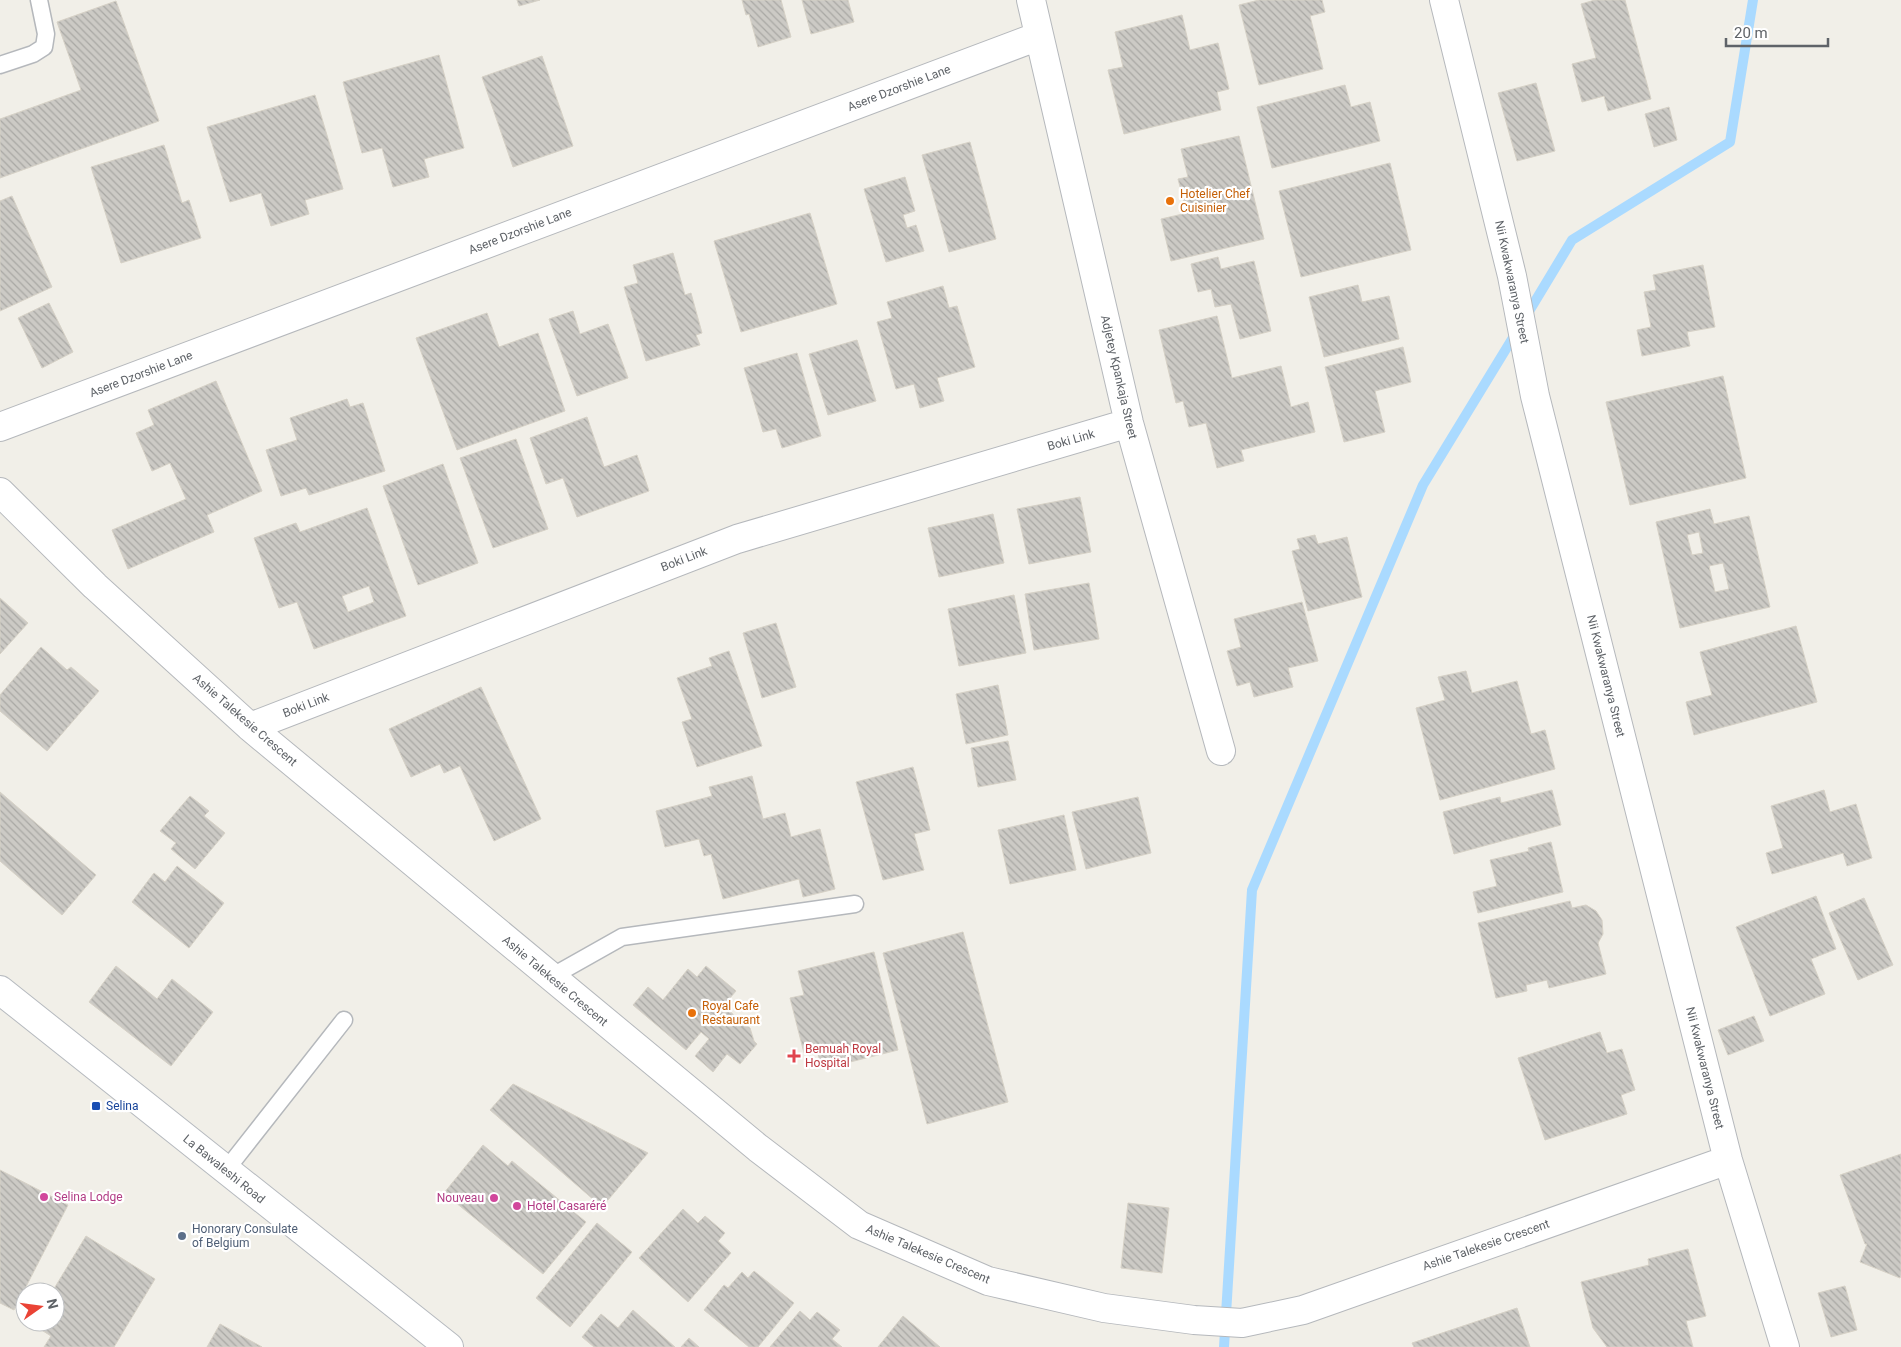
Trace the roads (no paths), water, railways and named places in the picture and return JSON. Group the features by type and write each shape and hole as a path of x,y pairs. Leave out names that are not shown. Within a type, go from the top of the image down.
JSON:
{"street":[{"name":"Adjetey Kpankaja Street","path":"1031,0 1129,423 1221,751"},
{"name":"Nii Kwakwaranya Street","path":"1444,0 1512,276 1535,396 1728,1160 1785,1347"},
{"name":"Asere Dzorshie Lane","path":"0,427 1039,36"},
{"name":"Boki Link","path":"250,727 737,539 1129,423"},
{"name":"Ashie Talekesie Crescent","path":"0,492 95,586 250,727 758,1148 859,1225 988,1281 1104,1308 1194,1320 1242,1323 1303,1310 1728,1160"},
{"name":"La Bawaleshi Road","path":"0,990 449,1347"}],"lane":[{"path":"0,66 33,54 44,47 46,34 38,0"},
{"path":"551,977 622,937 855,904"},
{"path":"226,1170 344,1020"}],"waterway":[{"path":"1525,318 1572,240 1730,142 1753,0"},
{"path":"1224,1347 1252,890 1423,485 1517,331"}],"place":[{"name":"Hotelier Chef Cuisinier","path":"1170,201"},
{"name":"Royal Cafe Restaurant","path":"692,1013"},
{"name":"Bemuah Royal Hospital","path":"794,1056"},
{"name":"Selina","path":"96,1106"},
{"name":"Selina Lodge","path":"44,1197"},
{"name":"Nouveau","path":"494,1198"},
{"name":"Hotel Casaréré","path":"517,1206"},
{"name":"Honorary Consulate of Belgium","path":"182,1236"}]}
